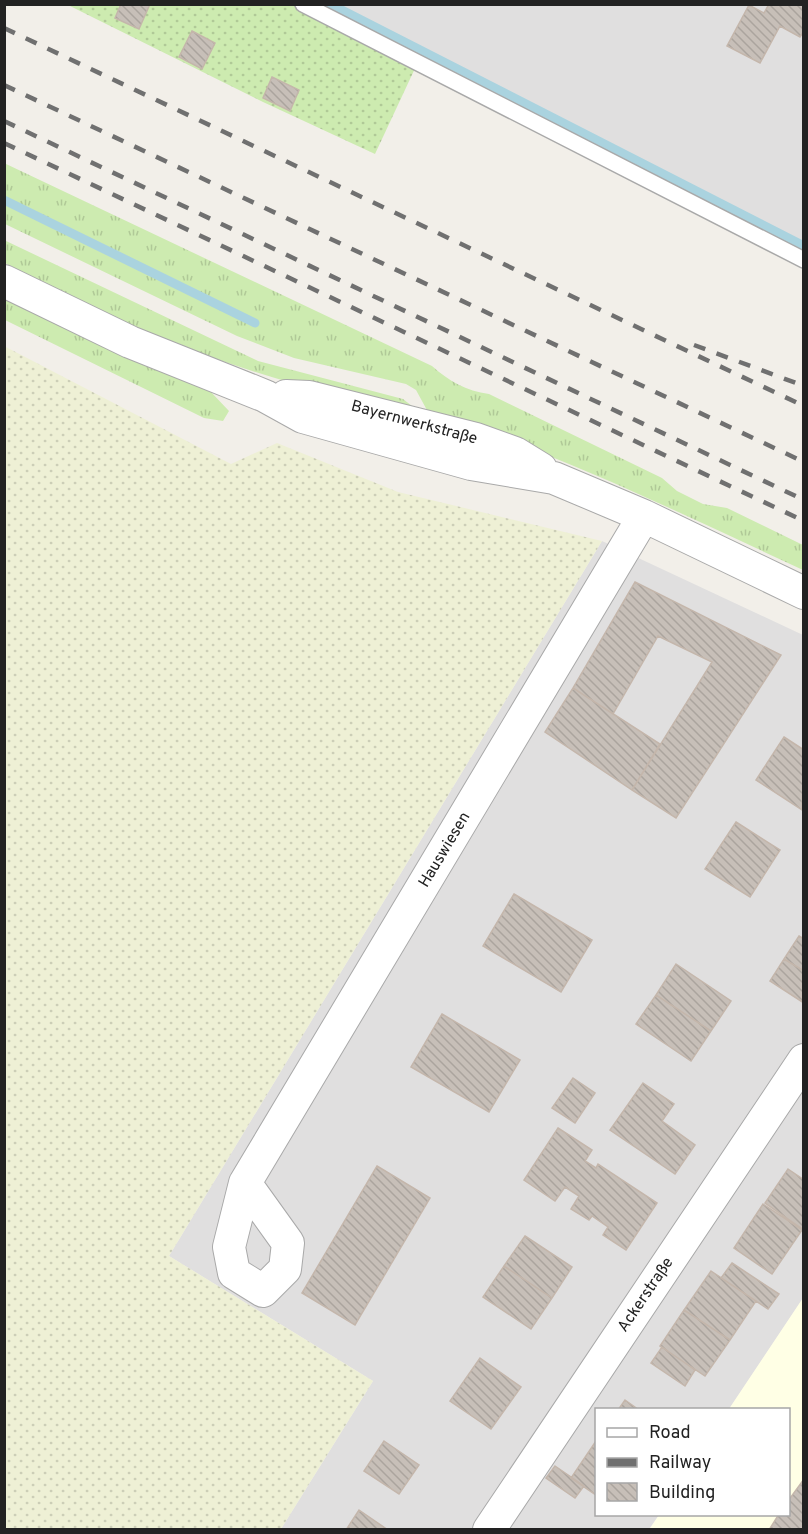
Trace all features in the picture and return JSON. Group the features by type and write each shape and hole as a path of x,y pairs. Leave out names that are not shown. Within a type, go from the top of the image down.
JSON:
{"street":[{"name":"Bayernwerkstraße","path":"4,281 130,342 265,396 303,417 480,466 554,478 644,516 804,593"},
{"name":"Hauswiesen","path":"245,1183 644,516"},
{"name":"Ackerstraße","path":"489,1530 804,1060"}],"lane":[{"path":"303,4 804,260"}],"shaded area":[{"path":"303,5 803,5 803,260"},
{"path":"4,346 231,464 277,443 398,492 602,541 169,1256 373,1381 281,1529 5,1529"},
{"path":"602,541 803,635 803,1298 730,1408 595,1408 595,1516 658,1516 649,1529 281,1529 373,1381 169,1256"},
{"path":"803,1298 803,1529 649,1530 658,1516 790,1516 790,1408 730,1408"}],"green space":[{"path":"68,5 303,5 418,62 375,154 263,102"},
{"path":"4,163 432,366 458,384 489,394 662,478 677,491 703,504 727,508 803,545 803,570 571,465 428,412 416,390 406,384 294,358 237,336 5,224"},
{"path":"4,240 258,361 403,399 412,406 411,414 314,390 251,371 138,329 5,263"},
{"path":"4,298 210,391 229,411 223,421 204,418 5,320"}],"building":[{"path":"121,4 150,4 139,29 115,18"},
{"path":"769,4 804,4 804,31 800,37 780,26 760,63 727,46 749,5 764,13"},
{"path":"192,31 215,43 202,69 179,57"},
{"path":"272,77 299,90 290,111 263,98"},
{"path":"635,582 781,655 676,818 632,790 712,662 658,636 613,714 573,688"},
{"path":"573,688 660,744 632,790 545,732"},
{"path":"784,737 804,750 802,810 756,780"},
{"path":"736,822 780,850 750,897 705,869"},
{"path":"514,894 592,940 561,992 483,946"},
{"path":"799,936 804,939 804,971 784,959"},
{"path":"784,959 804,971 804,1003 770,981"},
{"path":"676,964 731,1001 711,1031 656,995"},
{"path":"656,995 711,1031 691,1061 636,1024"},
{"path":"442,1014 520,1060 489,1112 411,1067"},
{"path":"573,1078 595,1093 575,1123 552,1108"},
{"path":"643,1083 674,1104 662,1121 695,1145 675,1174 610,1130"},
{"path":"558,1128 592,1150 585,1161 596,1168 598,1164 657,1203 626,1250 603,1235 608,1227 592,1216 589,1220 571,1209 579,1196 565,1187 555,1201 524,1180"},
{"path":"377,1166 430,1198 355,1325 302,1293"},
{"path":"788,1169 804,1180 804,1230 765,1203"},
{"path":"763,1204 802,1230 772,1274 734,1248"},
{"path":"525,1236 572,1267 552,1298 504,1266"},
{"path":"732,1263 779,1294 768,1309 721,1278"},
{"path":"504,1266 552,1298 531,1329 483,1297"},
{"path":"711,1271 756,1301 730,1340 684,1310"},
{"path":"684,1310 730,1340 705,1376 660,1346"},
{"path":"662,1347 695,1370 685,1386 651,1363"},
{"path":"480,1358 521,1387 491,1429 450,1401"},
{"path":"625,1400 636,1408 619,1408"},
{"path":"384,1441 419,1465 399,1494 364,1471"},
{"path":"595,1442 595,1494 571,1478"},
{"path":"555,1466 584,1486 575,1498 546,1478"},
{"path":"804,1479 804,1530 769,1530 778,1516 790,1516 790,1498"},
{"path":"359,1510 388,1530 346,1530"}],"waterway":[{"path":"330,4 804,246"},
{"path":"4,200 255,323"}],"railway":[{"path":"4,28 804,406"},
{"path":"4,85 804,462"},
{"path":"4,121 804,500"},
{"path":"4,143 804,521"},
{"path":"694,345 804,386"}]}
